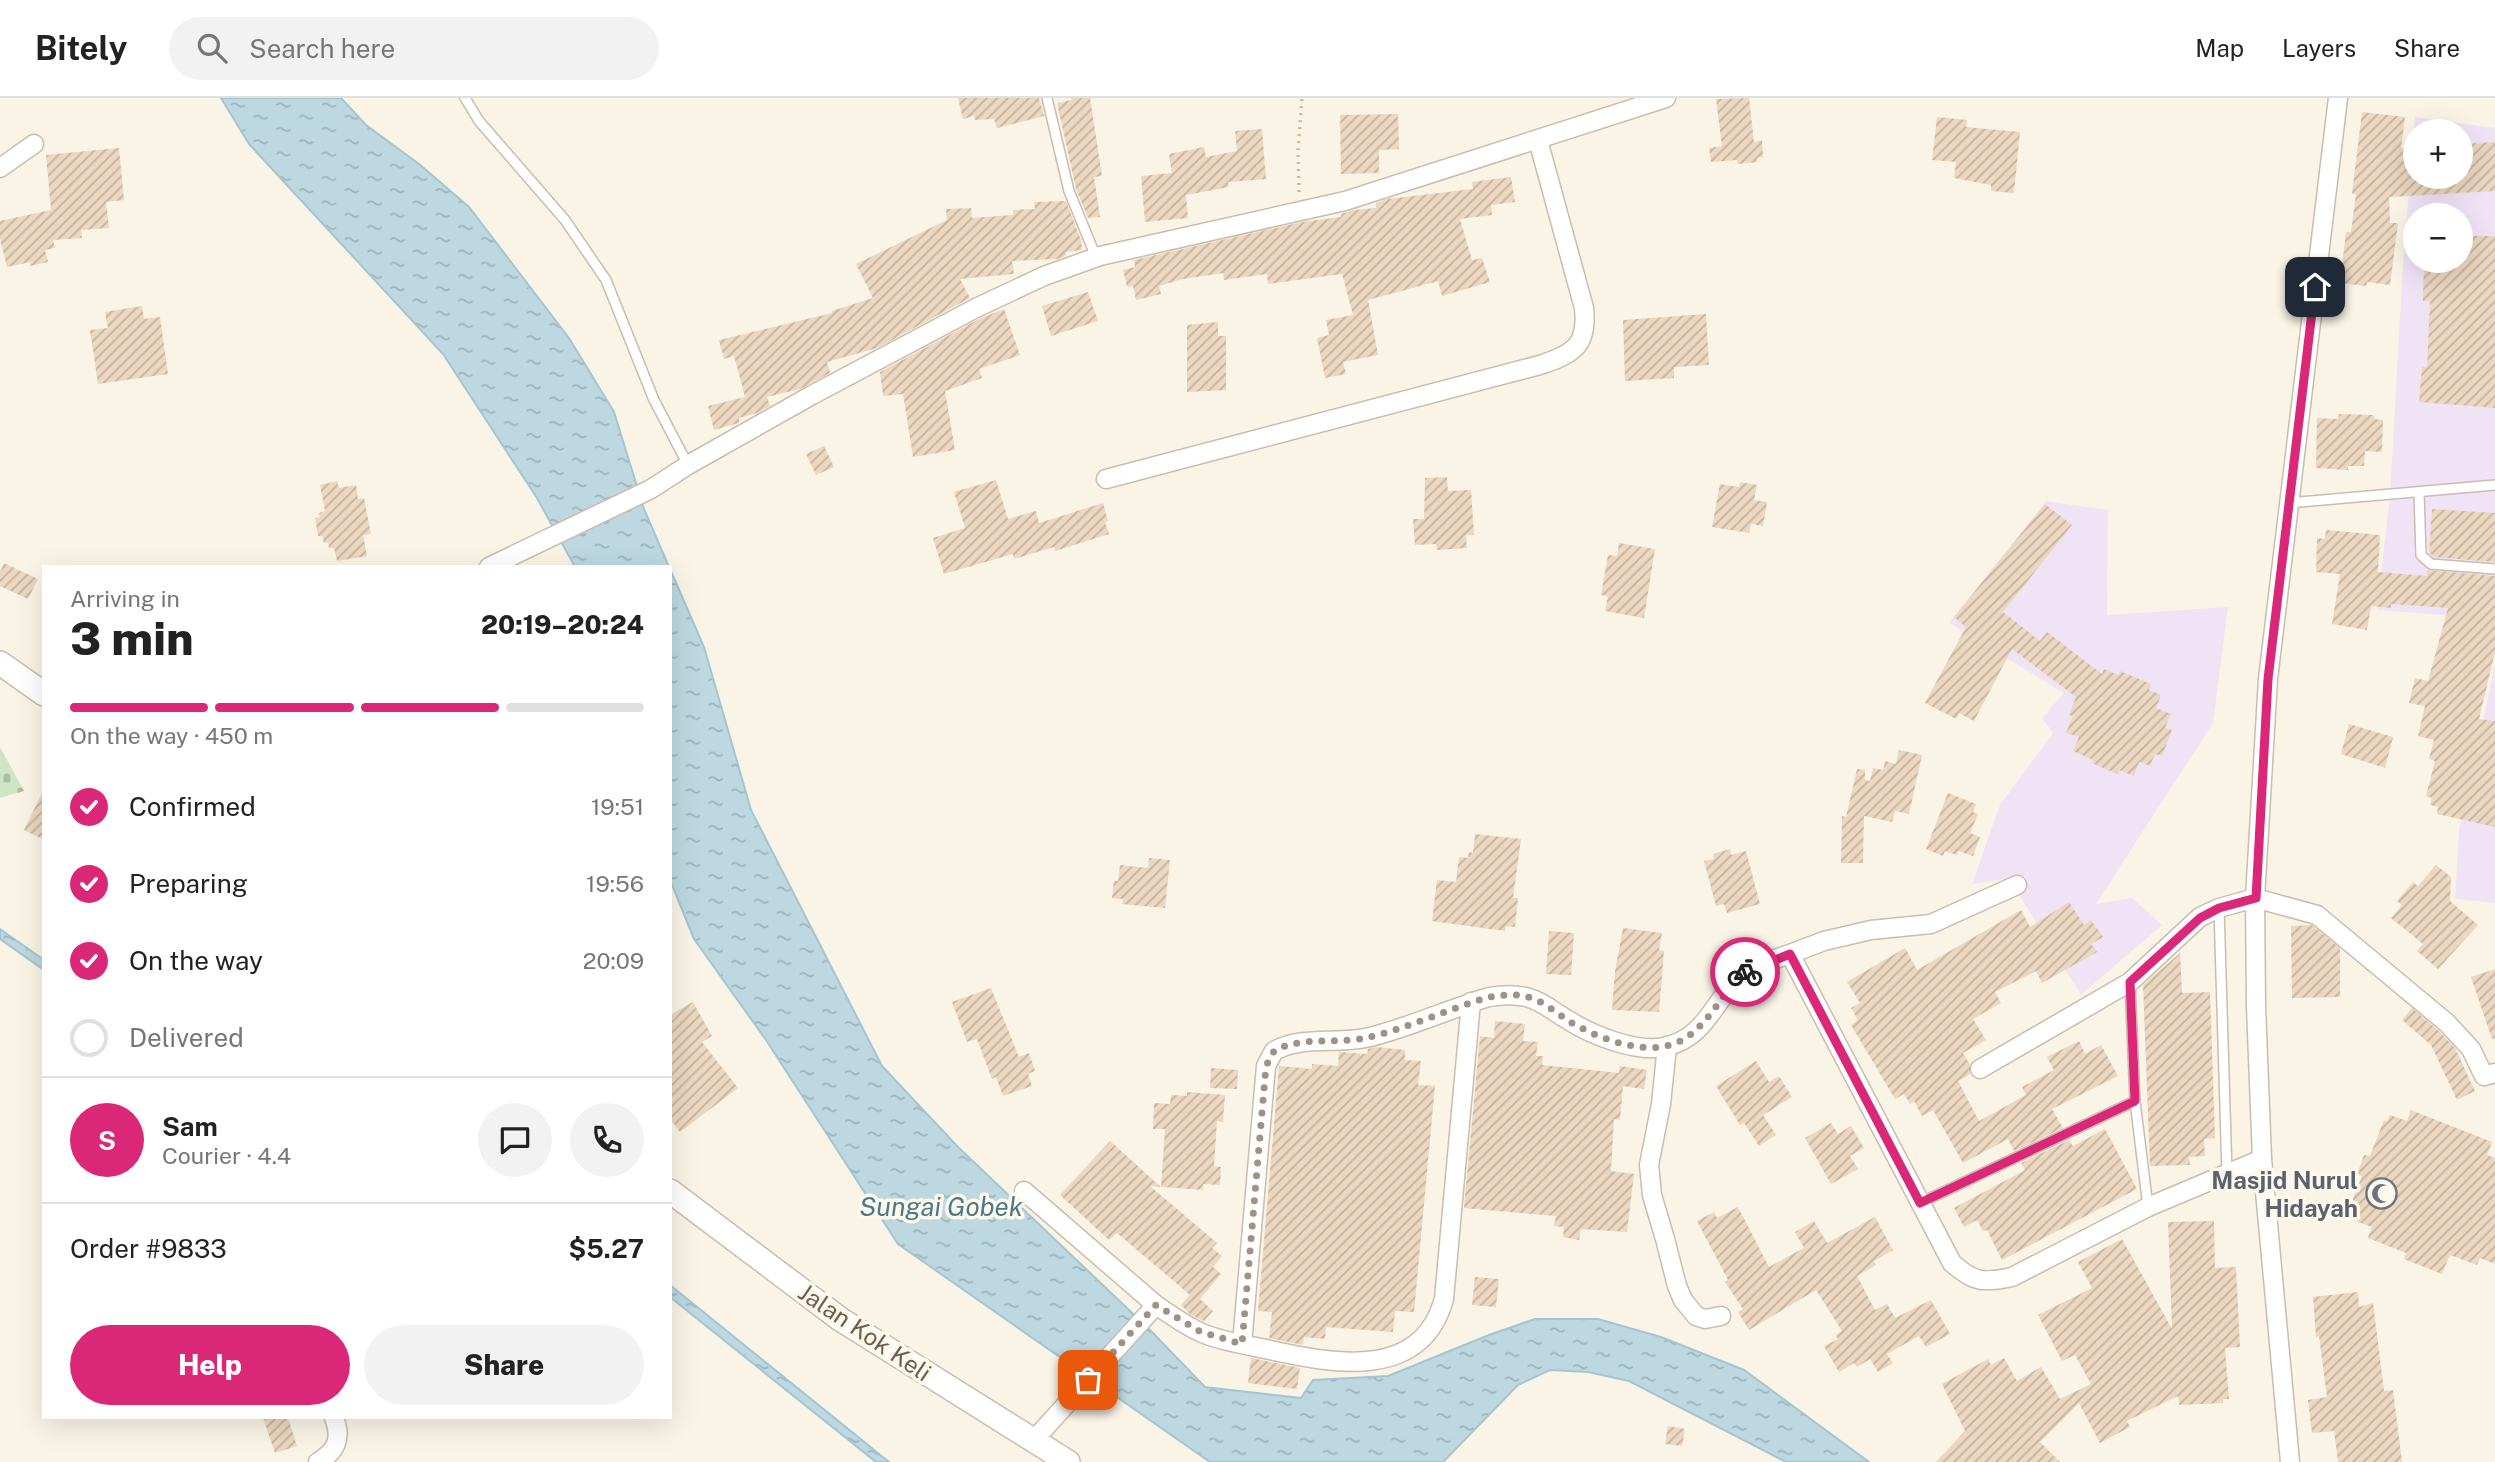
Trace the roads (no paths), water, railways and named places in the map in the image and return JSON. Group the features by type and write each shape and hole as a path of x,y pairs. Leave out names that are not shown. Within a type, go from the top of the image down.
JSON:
{"street":[{"path":"494,565 651,489 812,395 1017,287 1096,257 1299,212 1391,188 1666,98"},
{"path":"2290,1462 2262,1159 2256,1006 2256,898 2268,679 2338,98"},
{"path":"1106,479 1540,365 1572,352 1581,342 1585,331 1584,308 1538,140"},
{"path":"0,168 34,144"},
{"path":"0,663 42,693"},
{"path":"1242,1344 1269,1058 1282,1046 1370,1037 1500,995 1525,996 1584,1030 1602,1037 1646,1048 1667,1046 1686,1038 1697,1029 1717,1009 1738,978 1746,971 1825,942 1871,930 1931,924 2017,885"},
{"path":"1980,1069 2130,982 2200,918 2219,908 2256,898 2317,915 2447,1023 2471,1049 2483,1076 2495,1073"},
{"path":"1790,954 1952,1263 1965,1275 1977,1280 1994,1281 2012,1277 2148,1207 2262,1159"},
{"path":"1024,1191 1156,1305 1201,1332 1242,1344 1328,1360 1386,1359 1402,1352 1430,1331 1444,1298 1471,1003"},
{"path":"1667,1046 1661,1104 1649,1165 1651,1195 1665,1238 1676,1286 1683,1300 1696,1316 1721,1316"},
{"name":"Jalan Kok Keli","path":"672,1193 840,1319 1068,1462"},
{"path":"1032,1441 1156,1305"},
{"path":"318,1462 337,1445 339,1430 334,1419"}],"lane":[{"path":"465,98 479,121 565,220 606,281 654,400 688,466"},
{"path":"1047,98 1069,191 1096,257"},
{"path":"2288,503 2495,485"},
{"path":"2419,493 2421,555 2431,564 2495,569"},
{"path":"2219,908 2227,1174"},
{"path":"2130,982 2135,1101 2148,1207"},
{"path":"1920,1203 2135,1101"}],"water":[{"path":"221,98 341,98 366,125 419,164 469,207 569,338 614,412 644,509 668,565 574,565 537,498 443,354 249,144"},
{"name":"Sungai Gobek","path":"672,574 704,647 751,810 882,1066 957,1146 1151,1331 1205,1387 1301,1398 1313,1380 1388,1376 1535,1319 1598,1319 1661,1337 1744,1370 1869,1462 1786,1462 1629,1381 1588,1372 1550,1370 1518,1385 1443,1462 1210,1462 898,1244 766,1040 694,939 672,885"},
{"path":"0,929 42,959 42,969 0,939"},
{"path":"672,1287 889,1462 876,1462 672,1299"}],"place":[{"name":"Masjid Nurul Hidayah","path":"2381,1194"}]}
